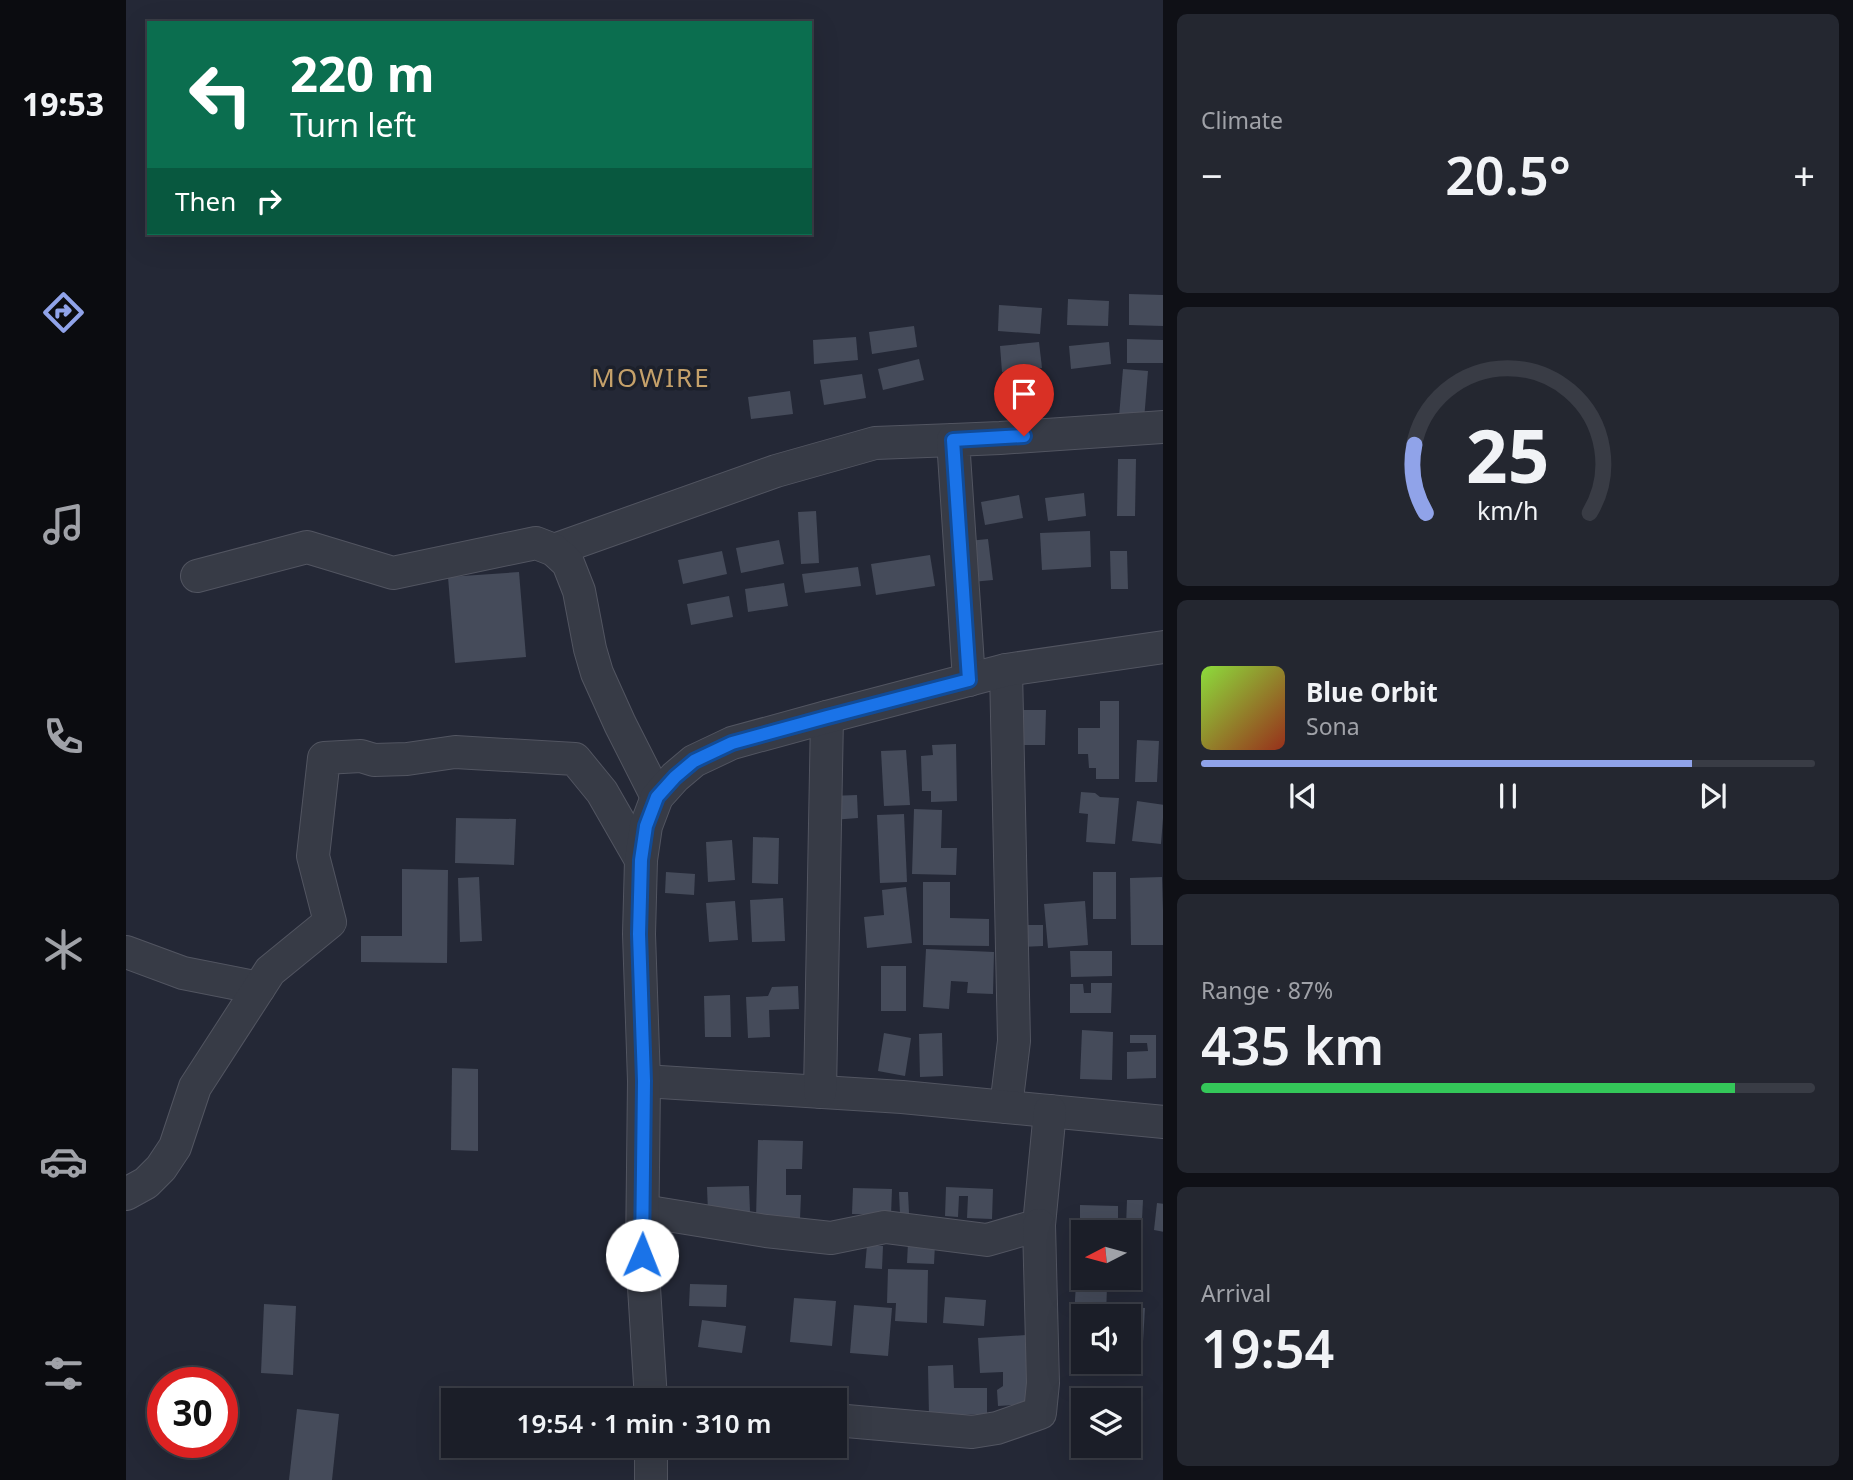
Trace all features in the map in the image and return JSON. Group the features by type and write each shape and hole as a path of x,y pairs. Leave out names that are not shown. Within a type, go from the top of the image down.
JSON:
{"street":[{"path":"554,550 776,471 875,443 1163,427"},
{"path":"953,440 969,680"},
{"path":"197,576 307,547 393,573 536,543 554,550 568,563 579,591 597,673 657,797"},
{"path":"650,1388 642,1255 644,1081 639,934 641,860 646,826 657,797 694,761 732,743 1006,670 1163,647"},
{"path":"1006,670 1014,1041 1006,1107"},
{"path":"820,1092 827,717"},
{"path":"126,1194 146,1183 161,1168 175,1147 195,1087 270,971 330,922 313,856 324,758 361,756 374,760 407,759 455,752 575,759 602,792 641,860"},
{"path":"126,952 183,973 259,988"},
{"path":"644,1081 902,1097 1163,1122"},
{"path":"847,1421 972,1432 997,1428 1040,1413 1043,1383 1039,1225 1050,1111"},
{"path":"643,1211 766,1231 831,1238 885,1227 987,1240 1039,1225"},
{"path":"651,1458 652,1480"}],"building":[{"path":"1129,294 1163,295 1163,326 1129,325"},
{"path":"1068,299 1109,301 1108,326 1067,325"},
{"path":"999,305 1042,308 1040,334 998,331"},
{"path":"914,326 917,347 872,354 869,332"},
{"path":"856,337 858,360 814,364 813,340"},
{"path":"1127,339 1163,340 1163,363 1127,363"},
{"path":"1039,342 1042,368 1002,372 1000,346"},
{"path":"1109,342 1111,364 1071,369 1069,346"},
{"path":"919,359 924,380 883,390 878,369"},
{"path":"1123,369 1148,371 1144,420 1119,417"},
{"path":"862,374 866,398 824,405 820,380"},
{"path":"790,391 793,414 751,419 748,397"},
{"path":"1118,459 1136,459 1135,516 1117,516"},
{"path":"1084,493 1086,516 1048,521 1045,498"},
{"path":"1019,495 1023,518 985,525 981,502"},
{"path":"816,511 819,563 801,564 798,512"},
{"path":"1090,531 1091,567 1042,570 1040,533"},
{"path":"988,539 993,580 972,582 968,541"},
{"path":"779,540 784,564 741,573 736,548"},
{"path":"722,551 727,574 683,584 678,560"},
{"path":"1110,551 1127,551 1128,589 1111,589"},
{"path":"930,555 935,586 876,595 871,564"},
{"path":"858,567 861,586 805,593 802,574"},
{"path":"519,572 526,657 455,663 448,577"},
{"path":"784,583 788,606 748,612 745,589"},
{"path":"729,596 733,617 691,625 687,604"},
{"path":"1100,701 1119,701 1119,779 1096,779 1096,768 1089,768 1088,754 1078,754 1078,728 1100,728"},
{"path":"1019,710 1046,710 1045,745 1019,745"},
{"path":"1137,740 1159,741 1157,782 1135,782"},
{"path":"956,744 957,801 931,802 931,791 922,791 921,756 933,755 932,745"},
{"path":"906,750 910,805 884,806 881,751"},
{"path":"1081,792 1119,798 1115,844 1086,842 1088,814 1079,813"},
{"path":"857,795 858,818 832,820 830,796"},
{"path":"1137,801 1163,805 1161,844 1132,841"},
{"path":"914,809 942,810 941,848 957,848 956,875 912,874"},
{"path":"904,814 907,882 880,883 877,815"},
{"path":"456,818 516,819 514,865 455,863"},
{"path":"753,837 779,838 778,884 752,883"},
{"path":"732,840 735,880 708,882 706,842"},
{"path":"402,869 448,870 447,963 361,962 361,936 402,936"},
{"path":"666,872 695,874 694,895 665,893"},
{"path":"1093,872 1116,872 1116,919 1093,919"},
{"path":"479,877 482,941 460,942 458,878"},
{"path":"1162,877 1163,945 1131,945 1130,878"},
{"path":"923,882 950,882 950,918 989,919 989,946 923,945"},
{"path":"906,887 912,943 867,948 864,917 884,915 882,890"},
{"path":"783,898 785,941 752,942 750,900"},
{"path":"735,901 738,940 709,942 706,903"},
{"path":"1085,901 1088,945 1048,948 1044,904"},
{"path":"1021,925 1043,925 1043,946 1021,947"},
{"path":"926,949 994,952 993,994 967,993 968,982 951,981 949,1009 923,1007"},
{"path":"1070,951 1112,951 1112,976 1071,977"},
{"path":"881,966 906,966 906,1011 881,1011"},
{"path":"1091,983 1112,983 1111,1013 1070,1013 1070,984 1083,984 1084,993 1091,993"},
{"path":"798,986 799,1009 769,1010 770,1037 748,1038 746,997 768,996 772,987"},
{"path":"730,995 731,1037 705,1037 704,996"},
{"path":"1082,1030 1113,1032 1112,1080 1080,1079"},
{"path":"884,1033 911,1038 905,1076 878,1071"},
{"path":"942,1033 943,1076 920,1077 919,1034"},
{"path":"1130,1035 1156,1035 1156,1078 1127,1079 1127,1052 1148,1051 1147,1043 1130,1043"},
{"path":"452,1068 478,1069 478,1151 451,1150"},
{"path":"758,1140 803,1141 802,1169 786,1169 786,1195 801,1195 800,1219 756,1218"},
{"path":"749,1186 750,1212 708,1212 707,1187"},
{"path":"946,1187 993,1189 992,1219 967,1218 968,1196 959,1196 958,1217 945,1216"},
{"path":"853,1188 892,1189 891,1215 852,1214"},
{"path":"899,1192 908,1192 909,1213 900,1214"},
{"path":"1127,1200 1143,1200 1142,1220 1126,1220"},
{"path":"1157,1203 1163,1204 1163,1232 1154,1230"},
{"path":"1080,1205 1118,1206 1118,1220 1080,1220"},
{"path":"908,1243 935,1244 934,1264 907,1263"},
{"path":"867,1245 883,1246 882,1269 865,1268"},
{"path":"888,1269 928,1270 927,1323 895,1321 896,1303 887,1303"},
{"path":"690,1284 727,1285 726,1307 689,1306"},
{"path":"1076,1290 1107,1290 1106,1304 1075,1304"},
{"path":"945,1297 986,1300 984,1326 943,1323"},
{"path":"794,1298 836,1301 832,1346 790,1342"},
{"path":"264,1304 296,1306 293,1375 261,1373"},
{"path":"854,1305 892,1308 888,1356 850,1353"},
{"path":"1141,1308 1145,1308 1141,1376 1107,1374 1141,1374"},
{"path":"702,1320 746,1326 742,1353 698,1347"},
{"path":"1026,1335 1030,1404 998,1406 997,1390 1003,1386 1003,1372 980,1373 978,1338"},
{"path":"953,1365 954,1388 987,1388 987,1414 929,1416 928,1366"},
{"path":"297,1409 339,1414 332,1480 289,1480"}],"district":[{"name":"MOWIRE","path":"651,377"}],"route":[{"path":"642,1255 644,1081 639,934 641,860 646,826 657,797 694,761 732,743 969,680 953,440 1024,436"}]}
